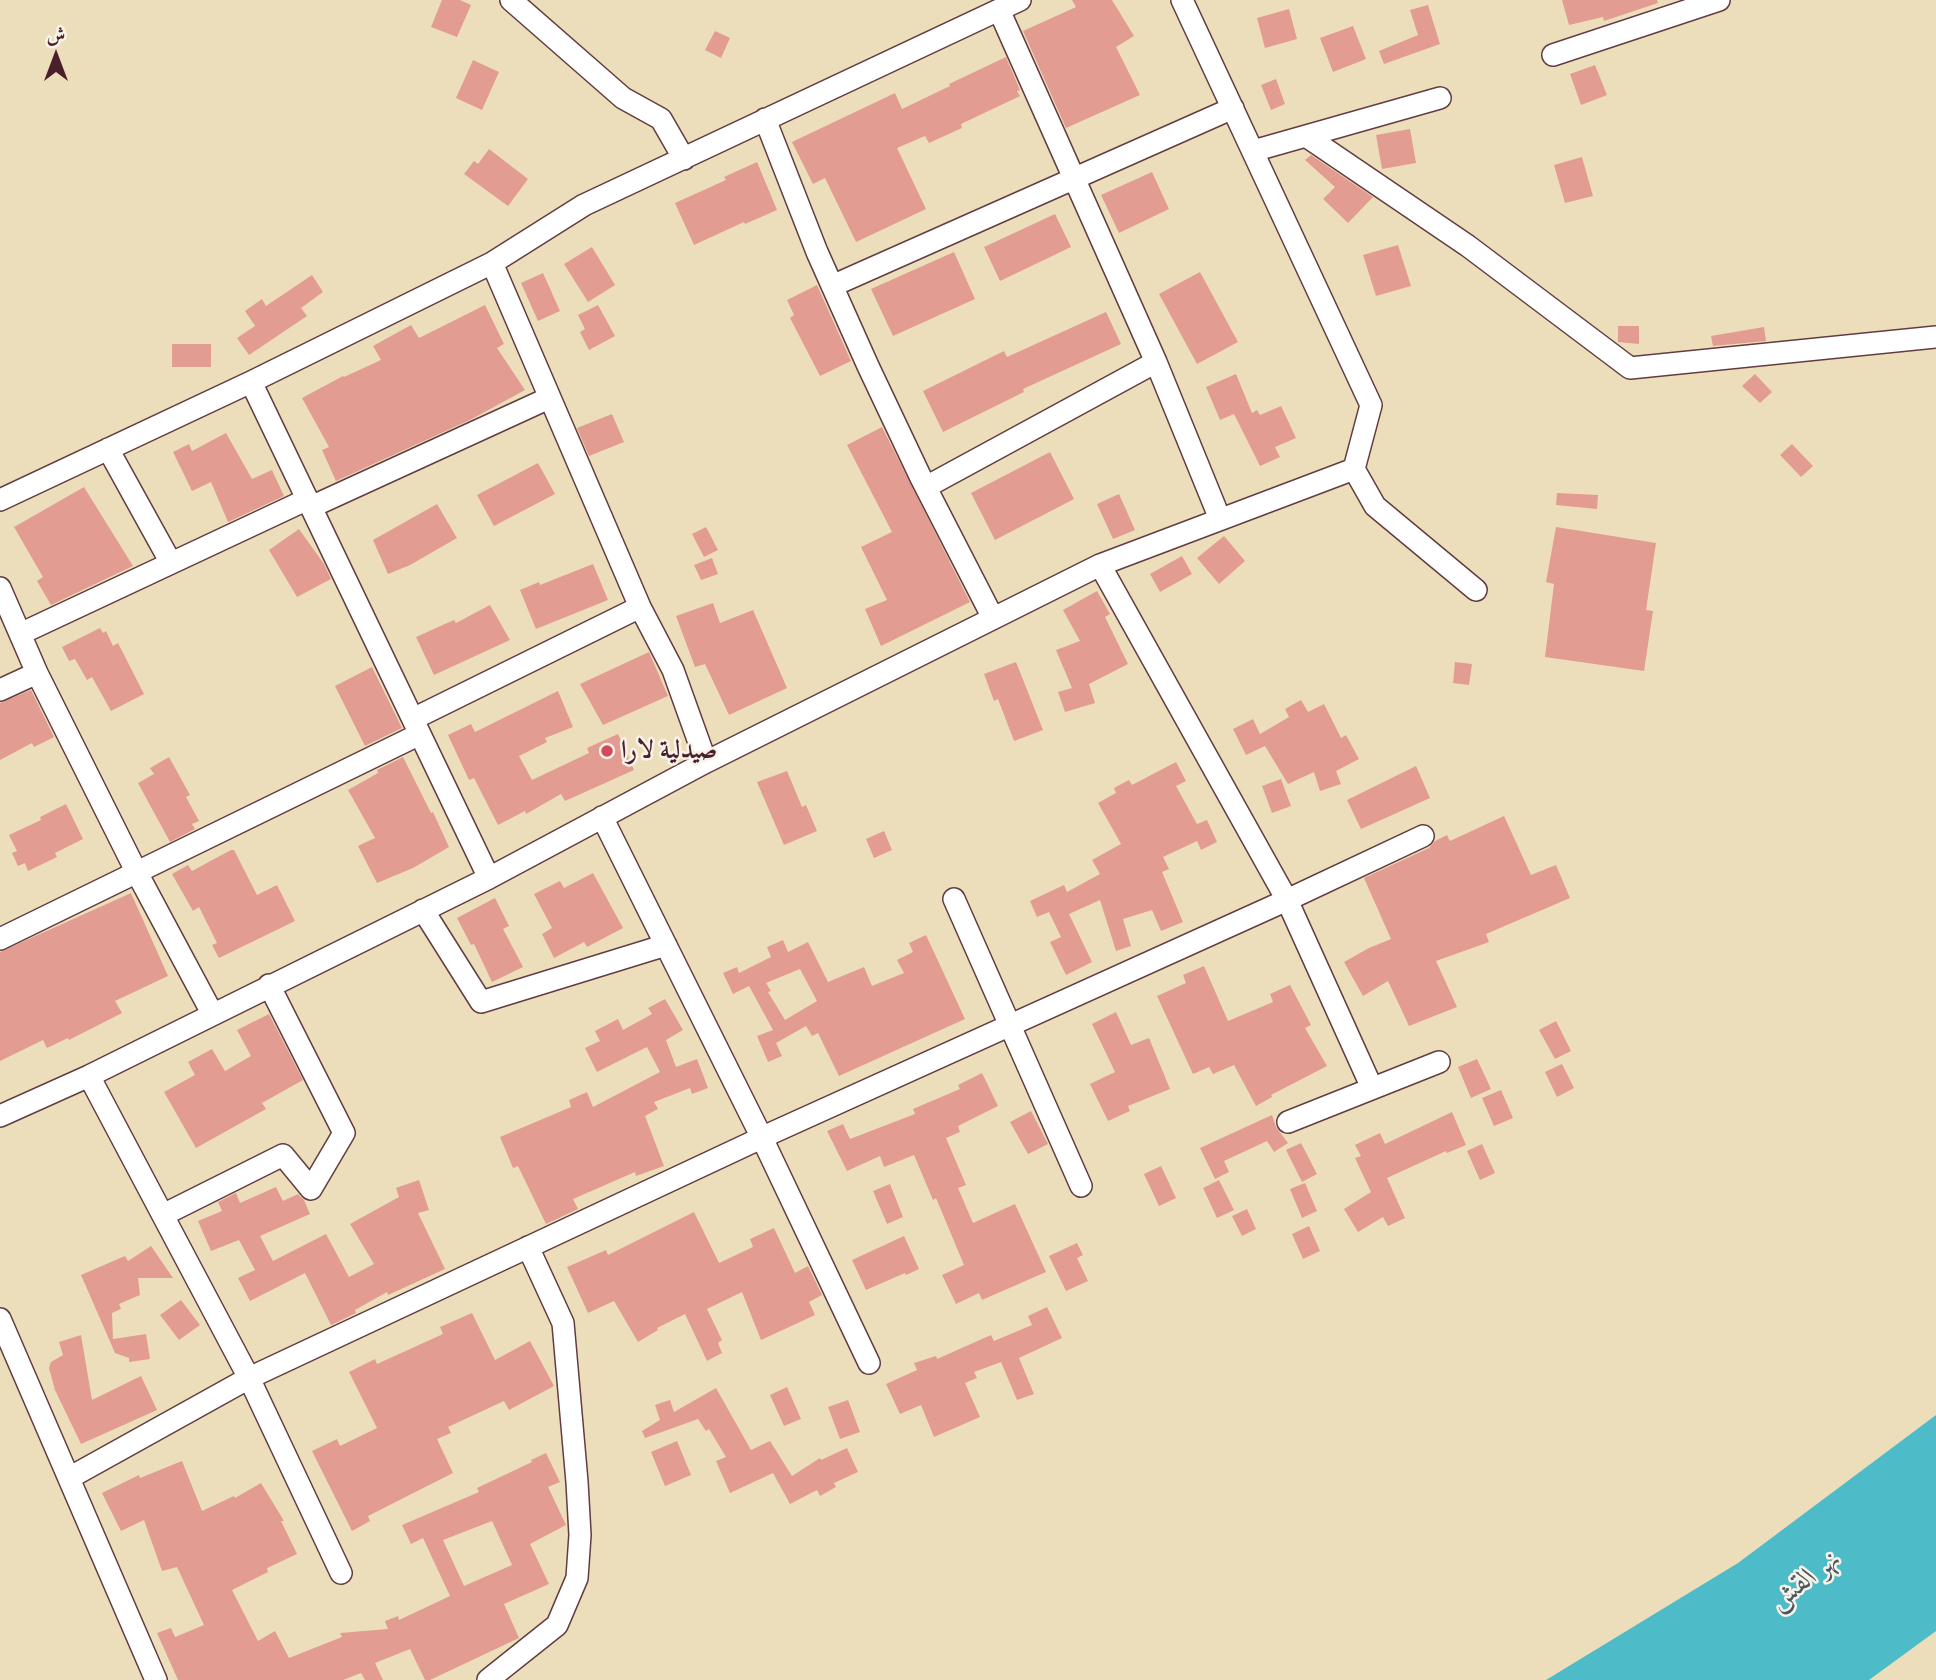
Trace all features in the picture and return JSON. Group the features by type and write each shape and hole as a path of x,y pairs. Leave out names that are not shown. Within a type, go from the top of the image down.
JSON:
{"street":[{"path":"511,0 623,98 661,119 684,159"},
{"path":"0,500 251,382 492,263 584,205 1020,0"},
{"path":"1182,0 1371,405 1354,469 1375,506 1476,590"},
{"path":"1553,55 1719,0"},
{"path":"999,10 1156,362 1220,519"},
{"path":"1253,151 1440,98"},
{"path":"832,286 1233,108"},
{"path":"765,119 832,286 926,487 993,618"},
{"path":"1307,136 1468,246 1630,368 1936,337"},
{"path":"492,263 640,607 673,670 706,762"},
{"path":"926,487 1156,362"},
{"path":"251,382 489,878"},
{"path":"20,634 171,563 550,398"},
{"path":"108,449 171,563"},
{"path":"0,1116 89,1076 489,878 706,762 1100,565 1354,469"},
{"path":"1100,565 1287,900 1372,1088"},
{"path":"0,588 37,673 136,871 212,1013"},
{"path":"0,939 416,726 640,607"},
{"path":"0,690 37,673"},
{"path":"602,817 762,1138 869,1363"},
{"path":"69,1478 249,1378 762,1138 1423,836"},
{"path":"954,899 1081,1186"},
{"path":"423,910 481,1002 666,945"},
{"path":"163,1215 284,1155 311,1189 344,1133 269,985"},
{"path":"1288,1122 1439,1062"},
{"path":"89,1076 249,1378 341,1573"},
{"path":"488,1680 557,1625 578,1578 580,1522 563,1324 528,1247"},
{"path":"0,1319 156,1680"}],"water":[{"name":"نهر القش","path":"1936,1415 1936,1631 1869,1680 1546,1680 1738,1563"}],"building":[{"path":"442,0 460,0 471,5 457,37 431,27"},
{"path":"1072,0 1112,0 1134,36 1116,47 1140,95 1066,128 1023,31 1076,7"},
{"path":"1562,0 1657,0 1658,3 1604,21 1603,17 1569,25"},
{"path":"1428,5 1440,44 1384,64 1379,51 1418,35 1410,10"},
{"path":"1289,9 1297,39 1265,48 1257,18"},
{"path":"1353,26 1366,59 1333,72 1320,38"},
{"path":"715,31 730,38 721,58 705,50"},
{"path":"1006,57 1020,96 961,124 962,128 929,143 925,136 897,148 926,209 856,242 825,178 813,184 792,142 895,93 902,109"},
{"path":"473,60 499,72 482,110 456,98"},
{"path":"1595,65 1607,95 1581,105 1570,74"},
{"path":"1276,79 1285,104 1271,110 1261,85"},
{"path":"1410,129 1416,163 1382,169 1376,135"},
{"path":"489,149 528,179 508,206 464,174 474,161 478,164"},
{"path":"1311,155 1373,197 1348,223 1323,199 1335,187 1305,160"},
{"path":"1582,157 1593,196 1565,203 1554,165"},
{"path":"757,162 777,210 694,245 675,203 726,180 724,177"},
{"path":"1152,172 1169,209 1119,233 1101,195"},
{"path":"1055,214 1071,247 1000,281 984,247"},
{"path":"1398,245 1411,286 1376,296 1363,255"},
{"path":"592,247 615,285 588,302 564,264"},
{"path":"954,252 975,299 893,336 871,289"},
{"path":"1200,272 1238,342 1197,364 1159,294"},
{"path":"543,273 560,311 538,321 521,283"},
{"path":"312,275 323,292 301,308 307,316 249,355 237,338 255,326 245,311 262,299 266,306"},
{"path":"817,285 851,361 820,376 790,318 794,315 787,300"},
{"path":"485,305 504,344 497,348 525,390 470,420 336,481 322,450 329,447 302,398 381,360 373,346 411,325 419,338"},
{"path":"598,305 615,336 589,350 580,332 585,329 578,315"},
{"path":"1106,312 1121,344 1023,389 1024,392 943,432 923,391 1004,351 1007,357"},
{"path":"1618,326 1639,326 1639,344 1618,342"},
{"path":"1764,327 1766,341 1713,346 1711,336"},
{"path":"172,344 211,344 211,367 172,367"},
{"path":"1236,374 1252,413 1257,410 1260,415 1281,406 1296,438 1275,447 1280,457 1260,466 1234,414 1220,420 1206,387"},
{"path":"1755,374 1772,392 1760,403 1742,386"},
{"path":"612,414 624,442 589,456 577,428"},
{"path":"882,427 970,602 881,646 865,609 887,600 861,547 892,532 847,445"},
{"path":"226,433 252,479 272,470 284,496 228,522 211,482 192,491 173,452 189,444 192,451"},
{"path":"1792,444 1813,466 1801,477 1780,455"},
{"path":"1050,452 1074,499 995,540 971,493"},
{"path":"538,463 555,494 494,526 477,495"},
{"path":"84,487 133,566 51,605 37,581 43,577 14,527"},
{"path":"1557,493 1598,495 1597,509 1556,505"},
{"path":"1119,494 1135,530 1113,539 1097,504"},
{"path":"437,504 457,538 410,565 388,574 373,540"},
{"path":"706,527 718,550 704,557 692,534"},
{"path":"1556,527 1656,543 1646,610 1653,611 1644,671 1545,657 1554,584 1546,582"},
{"path":"299,529 324,564 331,579 297,597 269,550"},
{"path":"1224,536 1245,561 1219,584 1197,558"},
{"path":"1182,556 1192,574 1160,592 1150,574"},
{"path":"712,558 718,574 701,580 694,565"},
{"path":"593,564 608,600 536,629 520,590"},
{"path":"1097,591 1110,614 1105,617 1128,664 1089,684 1095,703 1065,712 1058,692 1072,688 1056,650 1080,641 1063,610"},
{"path":"713,603 720,623 753,610 787,688 729,715 705,664 695,667 676,616"},
{"path":"490,605 510,640 434,675 416,637 454,620 456,623"},
{"path":"100,628 103,633 106,631 113,646 118,643 144,694 111,711 92,677 87,680 75,659 69,661 62,647"},
{"path":"649,652 668,696 603,725 580,684"},
{"path":"1016,662 1043,730 1014,741 998,699 994,701 984,674"},
{"path":"1455,662 1472,664 1469,685 1453,683"},
{"path":"372,667 402,728 365,746 335,686"},
{"path":"31,690 54,737 34,747 32,743 0,760 0,703"},
{"path":"558,691 573,727 545,738 547,742 519,756 532,780 589,753 587,748 618,734 634,770 565,801 561,794 526,814 525,811 498,825 474,778 469,780 448,735 471,724 475,732"},
{"path":"1301,700 1308,712 1324,704 1341,738 1346,735 1359,759 1336,771 1341,784 1320,791 1314,772 1288,784 1265,746 1246,755 1233,729 1253,719 1260,734 1289,717 1285,709"},
{"path":"169,757 190,795 186,797 199,821 192,824 195,829 170,842 138,783 154,774 150,768"},
{"path":"403,757 449,847 413,868 377,883 358,846 375,838 348,790 378,773 377,770"},
{"path":"1176,762 1186,781 1176,786 1197,824 1207,820 1217,842 1201,850 1197,841 1163,857 1169,869 1162,872 1183,922 1161,931 1152,910 1123,919 1131,946 1116,951 1100,900 1069,914 1092,962 1066,975 1050,942 1061,937 1049,912 1037,917 1030,901 1064,885 1067,892 1100,874 1092,860 1121,844 1098,803 1116,793 1114,788 1129,780 1132,785"},
{"path":"1416,766 1430,798 1361,829 1347,800"},
{"path":"787,771 802,807 806,805 817,831 784,845 757,782"},
{"path":"1281,779 1291,806 1272,813 1262,786"},
{"path":"66,804 83,839 55,853 57,857 28,871 25,863 18,866 12,853 17,851 9,835 41,820 40,817"},
{"path":"1504,816 1531,875 1556,865 1570,898 1486,934 1489,942 1436,961 1457,1007 1409,1026 1388,981 1363,996 1344,962 1391,939 1364,878 1429,848 1435,841 1447,835 1450,841"},
{"path":"884,831 892,850 874,858 866,839"},
{"path":"234,850 257,895 277,885 295,921 219,958 212,945 217,943 199,907 193,911 172,874 188,865 192,871"},
{"path":"593,873 623,928 587,947 584,942 554,958 542,934 552,928 534,894 560,881 564,888"},
{"path":"131,893 168,976 115,1001 122,1013 69,1040 68,1038 47,1048 43,1040 0,1061 0,952"},
{"path":"495,898 509,926 503,929 523,967 492,982 474,944 471,945 457,918"},
{"path":"926,935 965,1019 839,1076 818,1033 812,1036 806,1026 776,1043 782,1056 768,1062 757,1036 773,1030 749,986 733,994 723,973 737,967 739,973 771,957 767,947 783,940 788,952 808,942 828,982 864,967 872,986 904,973 897,960 913,952 909,943","holes":["800,969 817,1001 785,1020 768,992 771,991 766,983"]},
{"path":"1204,966 1228,1021 1273,1002 1270,994 1290,985 1311,1025 1305,1028 1327,1066 1271,1095 1272,1097 1256,1106 1234,1065 1213,1074 1209,1067 1193,1074 1157,996 1186,983 1183,975"},
{"path":"665,999 683,1030 666,1040 676,1067 697,1059 708,1088 692,1094 690,1088 654,1102 658,1109 645,1116 664,1166 636,1176 635,1172 573,1199 578,1209 546,1224 518,1166 513,1168 500,1137 571,1107 569,1100 587,1092 593,1107 660,1072 647,1047 597,1072 585,1048 600,1041 595,1031 618,1019 623,1030 652,1014 648,1008"},
{"path":"1116,1012 1131,1045 1149,1038 1170,1089 1128,1106 1130,1111 1108,1121 1090,1084 1115,1072 1092,1024"},
{"path":"269,1014 303,1080 262,1103 266,1109 196,1148 164,1092 195,1075 188,1062 212,1049 225,1071 251,1056 237,1030"},
{"path":"1556,1021 1571,1051 1555,1059 1539,1030"},
{"path":"1477,1059 1491,1089 1471,1098 1458,1067"},
{"path":"1562,1064 1574,1088 1557,1097 1545,1072"},
{"path":"982,1073 998,1106 958,1126 960,1132 946,1138 966,1185 958,1188 973,1223 1015,1204 1046,1272 982,1300 979,1293 956,1304 942,1275 964,1265 936,1198 933,1200 914,1155 884,1167 880,1156 847,1171 827,1131 843,1124 850,1139 915,1114 913,1109 960,1089 958,1085"},
{"path":"1501,1090 1513,1118 1494,1126 1482,1098"},
{"path":"1031,1111 1048,1144 1028,1154 1010,1122"},
{"path":"1452,1112 1466,1145 1447,1153 1446,1151 1387,1178 1405,1218 1388,1226 1383,1217 1358,1232 1344,1209 1371,1192 1355,1158 1361,1156 1355,1145 1380,1133 1385,1144"},
{"path":"1272,1115 1276,1127 1288,1143 1274,1152 1267,1141 1224,1161 1229,1172 1215,1179 1200,1148"},
{"path":"1301,1143 1317,1174 1302,1182 1286,1150"},
{"path":"1482,1144 1495,1173 1480,1180 1467,1151"},
{"path":"1161,1166 1176,1198 1159,1206 1144,1174"},
{"path":"419,1180 429,1210 418,1213 445,1269 388,1295 387,1292 355,1310 356,1313 331,1325 305,1273 250,1301 238,1278 255,1270 239,1240 211,1251 198,1221 222,1211 218,1202 236,1193 240,1203 276,1187 283,1201 298,1194 310,1214 260,1236 273,1261 326,1234 349,1277 374,1264 350,1224 399,1197 396,1188"},
{"path":"1219,1180 1234,1210 1217,1218 1203,1188"},
{"path":"1305,1183 1317,1211 1302,1218 1290,1189"},
{"path":"890,1184 903,1217 887,1224 873,1191"},
{"path":"1247,1209 1256,1229 1242,1236 1232,1216"},
{"path":"694,1212 719,1263 753,1247 750,1239 774,1228 795,1273 808,1266 822,1295 809,1302 815,1315 761,1340 742,1292 707,1309 722,1340 718,1343 722,1353 707,1361 685,1314 657,1328 658,1330 638,1342 614,1301 588,1313 567,1267 606,1250 608,1255"},
{"path":"1309,1226 1320,1251 1303,1259 1292,1234"},
{"path":"904,1236 919,1269 866,1290 852,1260"},
{"path":"1077,1243 1083,1255 1077,1258 1088,1281 1066,1291 1049,1256"},
{"path":"151,1246 173,1278 138,1278 140,1295 119,1304 121,1309 112,1313 113,1339 146,1334 150,1359 129,1362 129,1358 115,1353 81,1275 125,1256 128,1261"},
{"path":"181,1300 200,1325 179,1340 160,1315"},
{"path":"1047,1307 1062,1338 1019,1358 1034,1394 1017,1400 1001,1362 974,1372 977,1378 965,1383 980,1417 934,1437 921,1405 900,1414 886,1384 917,1370 914,1363 936,1356 937,1359 991,1335 994,1341 1032,1325 1028,1316"},
{"path":"472,1313 495,1360 530,1341 554,1386 509,1410 504,1401 448,1427 451,1433 437,1439 453,1473 368,1516 370,1521 352,1531 312,1451 337,1439 340,1446 377,1428 349,1372 375,1359 377,1364 443,1334 440,1327"},
{"path":"81,1335 92,1400 141,1376 157,1410 81,1444 55,1390 49,1368 51,1362 63,1355 59,1342"},
{"path":"787,1387 801,1419 784,1426 770,1395"},
{"path":"716,1388 751,1450 770,1441 792,1476 820,1458 821,1460 847,1448 858,1472 834,1483 836,1487 820,1496 817,1490 790,1504 773,1473 730,1493 716,1461 726,1457 709,1429 706,1431 698,1419 645,1438 642,1431 660,1420 655,1405 670,1400 674,1412"},
{"path":"848,1400 860,1432 840,1439 828,1407"},
{"path":"677,1441 691,1475 665,1486 651,1452"},
{"path":"546,1453 560,1482 548,1487 566,1525 530,1544 549,1584 504,1604 519,1638 430,1680 425,1680 410,1649 375,1663 383,1680 365,1680 361,1673 343,1680 178,1680 157,1633 171,1628 175,1637 204,1625 177,1567 162,1571 144,1520 121,1531 102,1493 139,1475 140,1478 182,1461 202,1511 234,1496 235,1498 261,1483 284,1521 281,1521 297,1554 267,1568 268,1572 232,1590 258,1641 275,1631 289,1658 342,1637 340,1633 388,1629 385,1621 398,1616 399,1620 450,1596 423,1538 411,1544 402,1525 479,1492 477,1488 532,1462 531,1460","holes":["492,1521 512,1565 464,1586 443,1540"]}],"place":[{"name":"صيدلية لارا","path":"607,751"}]}
